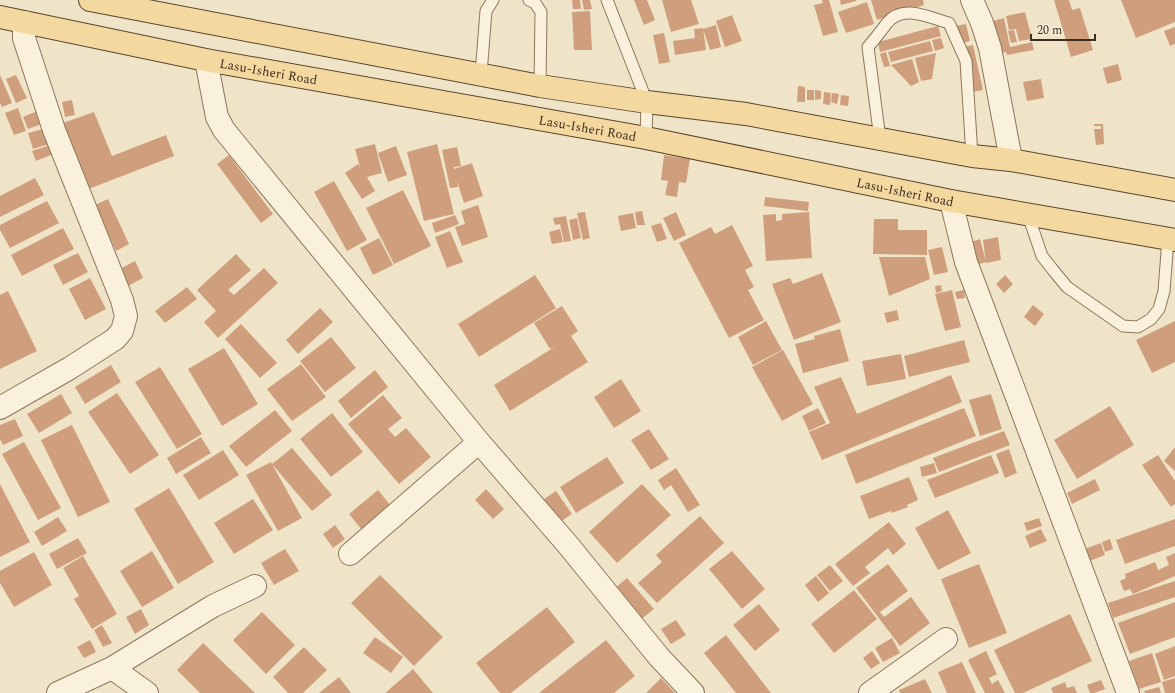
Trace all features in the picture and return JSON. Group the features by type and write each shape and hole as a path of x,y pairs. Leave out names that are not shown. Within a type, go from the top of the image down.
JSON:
{"main road":[{"path":"90,0 540,86 647,102 746,114 972,156 1011,160 1175,190"},
{"name":"Lasu-Isheri Road","path":"0,17 206,60 646,138 951,201 1171,240"}],"street":[{"path":"972,0 982,23 990,48 1011,160"},
{"path":"0,408 70,368 116,339 122,331 126,316 122,300 54,130 24,38 24,22"},
{"path":"206,60 217,118 224,130 479,442 568,545 659,657 693,693"},
{"path":"951,201 966,262 1128,693"},
{"path":"350,554 479,442"},
{"path":"58,693 112,668 213,606 255,586"},
{"path":"870,693 946,639"},
{"path":"112,668 147,693"}],"lane":[{"path":"481,74 486,11 493,0"},
{"path":"529,0 535,3 541,12 540,86"},
{"path":"607,0 647,102 646,138"},
{"path":"880,139 868,47 888,22 895,16 906,12 919,14 949,23 966,61 972,156"},
{"path":"1028,215 1042,256 1067,287 1123,326 1138,327 1152,319 1159,309 1164,291 1171,240"}],"building":[{"path":"572,0 580,0 581,9 573,9"},
{"path":"582,0 590,0 592,9 584,10"},
{"path":"634,0 647,0 655,20 644,25"},
{"path":"662,0 691,0 699,24 671,32"},
{"path":"822,0 829,0 838,32 823,36 814,5 823,3"},
{"path":"840,0 856,0 856,1 841,5"},
{"path":"871,0 923,0 924,5 877,20"},
{"path":"1054,0 1069,0 1072,10 1080,8 1093,50 1071,57"},
{"path":"1121,0 1175,0 1175,22 1136,38"},
{"path":"867,2 874,24 846,33 838,12"},
{"path":"590,11 592,50 574,50 572,12"},
{"path":"1025,12 1032,39 1019,41 1016,29 1009,30 1006,16"},
{"path":"732,15 742,41 725,47 716,21"},
{"path":"1004,18 1010,47 1032,42 1034,50 1007,55 1006,52 1001,53 993,21"},
{"path":"966,24 970,41 961,43 956,26"},
{"path":"716,25 721,47 710,50 703,29"},
{"path":"938,26 941,36 880,52 878,42"},
{"path":"1175,27 1175,44 1170,46 1164,31"},
{"path":"703,28 706,50 675,55 673,41 695,38 694,29"},
{"path":"1014,30 1017,42 1011,43 1008,31"},
{"path":"664,33 670,62 659,64 653,35"},
{"path":"941,38 944,48 935,51 932,40"},
{"path":"930,41 933,51 891,62 888,52"},
{"path":"973,45 983,90 973,92 964,47"},
{"path":"886,52 890,66 884,67 880,54"},
{"path":"936,53 932,79 921,81 915,58"},
{"path":"912,59 919,82 911,86 891,65"},
{"path":"1118,64 1122,80 1107,84 1103,68"},
{"path":"0,75 12,103 2,107 0,103"},
{"path":"16,75 27,98 16,103 6,79"},
{"path":"1041,79 1044,98 1027,101 1023,82"},
{"path":"798,86 805,87 805,102 797,102"},
{"path":"807,90 814,90 814,100 807,100"},
{"path":"815,90 821,91 821,99 815,100"},
{"path":"824,92 831,93 830,105 823,104"},
{"path":"832,93 839,94 837,104 831,102"},
{"path":"841,95 849,96 848,106 840,105"},
{"path":"72,100 75,115 65,117 62,102"},
{"path":"18,108 26,131 14,135 5,113"},
{"path":"42,109 47,122 28,129 23,117"},
{"path":"94,112 112,156 166,135 174,156 86,190 60,124"},
{"path":"1094,124 1103,124 1104,144 1096,145 1094,129 1101,129 1101,126 1094,126"},
{"path":"47,128 52,143 33,149 28,133"},
{"path":"375,144 382,173 367,177 375,191 362,199 345,173 358,164 360,167 355,149"},
{"path":"437,144 454,214 424,221 407,152"},
{"path":"50,145 53,154 36,161 32,151"},
{"path":"396,146 407,175 388,182 378,153"},
{"path":"457,147 461,166 454,167 454,169 472,163 483,196 464,203 457,181 458,187 450,188 442,150"},
{"path":"229,155 273,214 261,223 217,164"},
{"path":"664,155 690,159 686,183 679,182 677,197 665,195 668,181 661,180"},
{"path":"35,178 44,195 0,217 0,196"},
{"path":"334,181 367,240 347,251 314,192"},
{"path":"403,190 431,246 394,264 366,208"},
{"path":"765,197 809,202 808,211 764,206"},
{"path":"108,199 129,244 116,251 95,205"},
{"path":"47,201 59,223 10,248 0,230 0,225"},
{"path":"478,205 488,237 462,246 455,227 465,224 461,211"},
{"path":"642,211 645,225 637,225 635,212"},
{"path":"585,212 590,238 583,240 577,213"},
{"path":"676,212 686,235 674,241 663,218"},
{"path":"809,212 812,258 766,261 763,215 776,214 776,221 782,220 782,214"},
{"path":"633,213 636,228 621,231 618,216"},
{"path":"455,215 459,224 435,233 432,223"},
{"path":"566,216 571,241 564,242 560,224 555,225 553,218"},
{"path":"577,218 581,238 573,240 569,220"},
{"path":"874,219 898,219 898,230 927,230 927,255 873,254"},
{"path":"661,223 667,239 657,242 651,226"},
{"path":"732,225 753,266 745,270 754,287 748,290 764,320 729,338 679,243 711,227 715,234"},
{"path":"63,228 74,249 22,276 11,255"},
{"path":"560,229 563,242 552,244 549,232"},
{"path":"450,231 463,262 447,268 435,237"},
{"path":"998,237 1001,260 986,263 983,240"},
{"path":"379,238 393,265 373,275 360,248"},
{"path":"980,239 986,262 976,265 971,242"},
{"path":"942,247 948,272 934,275 928,250"},
{"path":"78,253 88,272 63,285 53,265"},
{"path":"236,254 251,270 228,290 234,295 264,268 278,283 218,338 204,322 216,311 197,290"},
{"path":"879,257 925,257 930,279 889,296"},
{"path":"135,261 143,278 126,287 118,270"},
{"path":"822,273 841,322 794,340 772,284 790,278 793,284"},
{"path":"535,275 556,308 479,357 458,324"},
{"path":"1005,275 1013,284 1004,293 996,284"},
{"path":"90,278 106,309 85,320 69,289"},
{"path":"941,285 942,291 936,293 935,286"},
{"path":"187,287 197,299 165,323 155,311"},
{"path":"952,290 961,327 945,331 935,294"},
{"path":"964,290 965,298 957,299 955,292"},
{"path":"8,291 37,351 0,369 0,295"},
{"path":"1033,305 1044,314 1035,326 1024,317"},
{"path":"562,306 578,331 571,336 588,362 510,411 494,385 556,346 550,349 534,323"},
{"path":"320,308 333,322 298,354 286,340"},
{"path":"897,310 899,320 887,323 884,313"},
{"path":"766,321 782,350 753,365 738,337"},
{"path":"1175,321 1175,362 1152,373 1136,340"},
{"path":"241,324 277,363 260,378 225,339"},
{"path":"840,329 849,361 803,373 795,344 815,339 814,336"},
{"path":"331,337 356,368 325,392 300,361"},
{"path":"964,340 970,362 909,377 904,356"},
{"path":"224,348 258,404 222,426 188,369"},
{"path":"783,350 813,404 782,421 752,367"},
{"path":"901,354 906,379 867,386 862,361"},
{"path":"301,364 326,397 292,421 267,389"},
{"path":"111,365 121,382 85,404 75,387"},
{"path":"160,367 202,434 177,449 135,382"},
{"path":"375,370 388,387 351,418 338,401"},
{"path":"951,375 962,402 822,460 809,432 830,423 814,387 841,377 857,414"},
{"path":"621,379 641,411 614,428 594,397"},
{"path":"117,393 159,455 130,474 88,412"},
{"path":"61,394 72,413 39,433 27,414"},
{"path":"991,394 1002,429 980,436 969,400"},
{"path":"383,395 402,418 388,429 395,437 406,428 431,457 399,484 348,424"},
{"path":"1110,406 1134,445 1077,479 1054,440"},
{"path":"818,408 826,423 809,431 802,416"},
{"path":"964,408 976,436 856,484 845,455"},
{"path":"275,410 292,431 246,467 229,446"},
{"path":"332,413 363,452 331,477 300,439"},
{"path":"15,419 23,436 3,445 0,439 0,425"},
{"path":"72,425 110,502 78,517 41,440"},
{"path":"649,429 669,459 651,470 631,440"},
{"path":"1004,431 1010,445 939,472 933,458"},
{"path":"201,437 211,453 176,474 167,458"},
{"path":"24,442 61,508 38,520 2,454"},
{"path":"1175,447 1175,471 1164,461"},
{"path":"292,448 332,495 312,511 272,464"},
{"path":"1009,449 1017,473 1005,478 996,454"},
{"path":"223,450 239,475 199,500 183,475"},
{"path":"991,455 999,473 935,498 927,480"},
{"path":"1158,455 1175,481 1175,504 1171,507 1142,465"},
{"path":"607,457 624,483 576,513 560,487"},
{"path":"271,462 302,518 278,531 246,475"},
{"path":"934,463 937,473 922,477 920,467"},
{"path":"676,468 700,505 688,512 671,485 664,490 658,480"},
{"path":"909,477 918,500 907,505 908,507 869,519 860,496"},
{"path":"1095,479 1100,490 1072,504 1067,493"},
{"path":"0,484 30,542 0,557"},
{"path":"642,484 671,515 617,563 589,532"},
{"path":"169,488 214,562 178,584 134,509"},
{"path":"486,489 504,509 493,519 475,500"},
{"path":"378,490 391,506 362,530 349,514"},
{"path":"556,491 572,514 560,522 544,499"},
{"path":"253,499 273,530 234,554 214,523"},
{"path":"948,510 971,553 938,570 915,528"},
{"path":"700,516 724,543 657,603 638,583 662,562 656,555"},
{"path":"58,517 67,531 42,546 34,532"},
{"path":"1039,518 1042,526 1027,531 1024,523"},
{"path":"1175,519 1175,546 1125,564 1116,540"},
{"path":"889,522 906,544 893,555 888,548 865,567 870,573 853,586 835,564"},
{"path":"335,525 345,539 333,548 323,534"},
{"path":"1041,529 1047,541 1030,548 1025,536"},
{"path":"78,538 87,553 57,569 49,554"},
{"path":"1110,539 1113,549 1105,552 1102,542"},
{"path":"1101,543 1105,555 1087,562 1082,550"},
{"path":"285,549 299,571 274,585 261,563"},
{"path":"152,551 174,588 142,607 120,571"},
{"path":"732,551 765,589 742,609 709,569"},
{"path":"34,552 52,585 14,607 0,583 0,571"},
{"path":"1175,553 1175,576 1133,594 1130,589 1124,591 1120,581 1126,578 1125,574 1155,562 1158,570 1169,565 1166,557"},
{"path":"83,556 117,614 92,629 74,599 79,596 63,568"},
{"path":"888,564 908,591 880,612 884,617 911,597 930,623 900,646 856,588"},
{"path":"979,564 1007,633 969,648 941,579"},
{"path":"830,565 843,581 830,591 817,575"},
{"path":"380,575 443,637 414,666 351,603"},
{"path":"816,576 829,593 818,602 805,585"},
{"path":"627,578 654,609 640,620 614,589"},
{"path":"1175,581 1175,597 1113,618 1108,603"},
{"path":"854,590 877,619 834,653 811,624"},
{"path":"1175,602 1175,637 1130,654 1118,623"},
{"path":"759,604 780,630 755,651 733,625"},
{"path":"547,607 575,642 511,693 500,693 476,663"},
{"path":"141,609 149,625 135,634 126,617"},
{"path":"262,612 295,645 266,674 233,640"},
{"path":"1070,614 1092,661 1023,693 1015,693 994,650"},
{"path":"676,620 686,635 671,644 661,629"},
{"path":"102,625 112,643 103,647 94,630"},
{"path":"726,635 771,693 736,693 704,653"},
{"path":"375,637 403,657 391,673 363,653"},
{"path":"892,638 900,653 883,662 875,648"},
{"path":"90,640 96,652 84,658 77,647"},
{"path":"606,640 635,676 614,693 539,693"},
{"path":"203,643 255,693 200,693 177,670"},
{"path":"1175,646 1175,676 1164,680 1155,654"},
{"path":"304,647 327,670 303,693 288,693 273,677"},
{"path":"872,651 880,663 871,669 863,658"},
{"path":"986,651 997,674 989,678 992,684 998,680 1005,693 985,693 968,660"},
{"path":"1152,653 1161,682 1139,689 1129,661"},
{"path":"962,662 976,693 947,693 938,672"},
{"path":"413,669 433,693 385,693"},
{"path":"339,677 351,693 319,693"},
{"path":"661,678 675,693 646,693"},
{"path":"1175,678 1175,693 1165,693 1162,682"},
{"path":"925,679 932,693 900,693 899,690"},
{"path":"1101,680 1105,689 1090,693 1087,685"},
{"path":"1065,682 1067,688 1074,686 1077,693 1053,693 1051,688"},
{"path":"1159,687 1161,693 1145,693 1144,691"}]}
